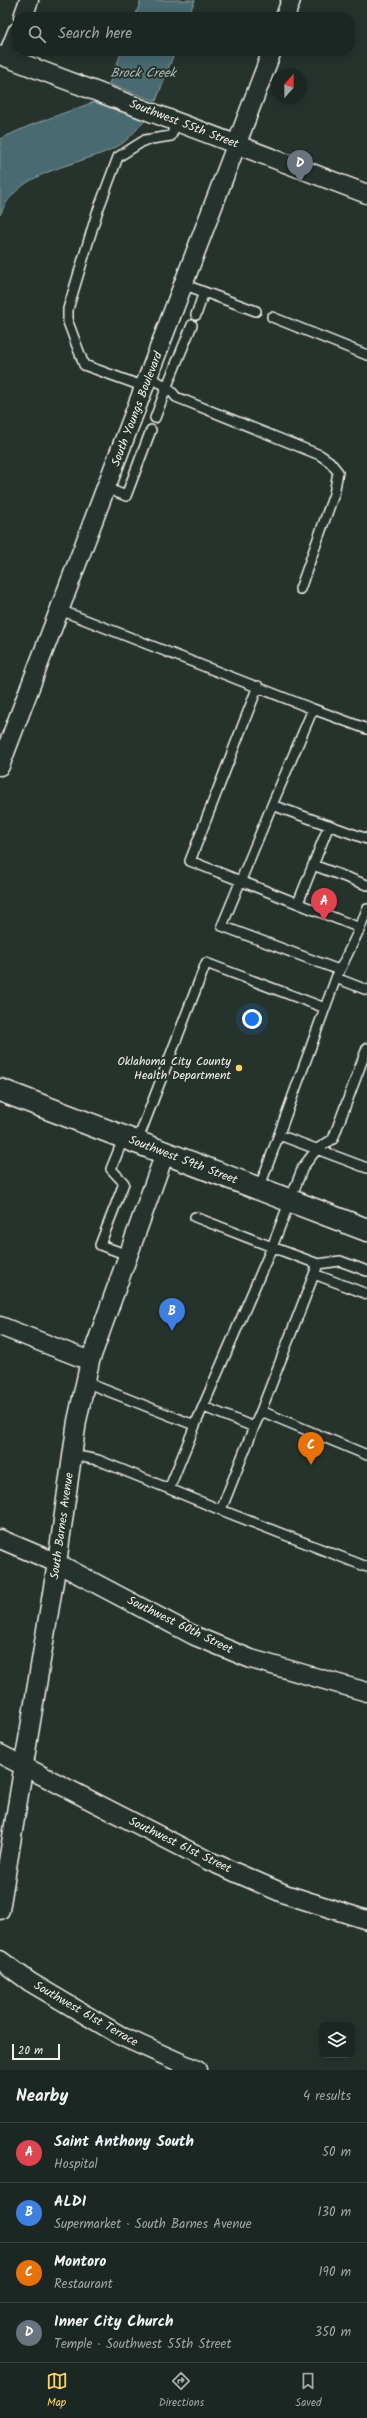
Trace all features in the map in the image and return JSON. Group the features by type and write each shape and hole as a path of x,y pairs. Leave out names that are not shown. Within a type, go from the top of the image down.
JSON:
{"main road":[{"name":"Southwest 59th Street","path":"0,1090 367,1230"}],"street":[{"path":"25,12 29,0"},
{"path":"287,12 292,0"},
{"path":"4,56 12,41"},
{"name":"Southwest 55th Street","path":"4,56 367,194"},
{"name":"South Youngs Boulevard","path":"0,766 185,285 270,56"},
{"name":"South Barnes Avenue","path":"0,1910 57,1563 72,1455 85,1382 90,1361 165,1153"},
{"path":"0,1326 90,1361"},
{"name":"Southwest 60th Street","path":"0,1539 57,1563 195,1636 250,1659 367,1692"},
{"name":"Southwest 61st Street","path":"0,1754 207,1860 285,1894 367,1920"},
{"name":"Southwest 61st Terrace","path":"0,1960 30,1982 123,2037 197,2070"}],"lane":[{"path":"177,121 171,136 145,140 118,157 97,213 68,309 68,322 84,365 167,386 176,397 320,455 330,462 338,472 334,494 300,589"},
{"path":"185,285 256,311"},
{"path":"196,315 204,292"},
{"path":"272,317 367,355"},
{"path":"155,418 192,325"},
{"path":"106,488 126,496 151,430"},
{"path":"60,610 367,729"},
{"path":"258,686 190,861 360,928"},
{"path":"313,709 222,926 338,974 367,990"},
{"path":"272,805 367,839"},
{"path":"298,903 330,825"},
{"path":"313,865 367,885"},
{"path":"259,1189 338,974 360,928 367,909"},
{"path":"128,1255 100,1244 124,1182 111,1169 130,1139 206,963 325,1008"},
{"path":"169,1489 272,1247 303,1167 317,1149 333,1139 367,1048"},
{"path":"279,1135 367,1168"},
{"path":"195,1217 318,1264 340,1261 367,1271"},
{"path":"221,1510 318,1264"},
{"path":"314,1274 367,1294"},
{"path":"85,1382 188,1423 196,1423"},
{"path":"204,1407 254,1427"},
{"path":"260,1411 367,1455"},
{"path":"72,1455 98,1460 367,1567"}],"water":[{"path":"141,0 195,0 190,12 137,12"},
{"name":"Brock Creek","path":"120,56 173,56 156,101 109,84"},
{"name":"Brock Creek","path":"94,102 145,121 122,144 102,153 51,171 35,178 21,187 9,199 0,215 0,139 31,125"}],"place":[{"name":"Inner City Church","path":"300,183"},
{"name":"Saint Anthony South","path":"324,921"},
{"name":"Oklahoma City County Health Department","path":"239,1068"},
{"name":"ALDI","path":"172,1331"},
{"name":"Montoro","path":"311,1465"}]}
